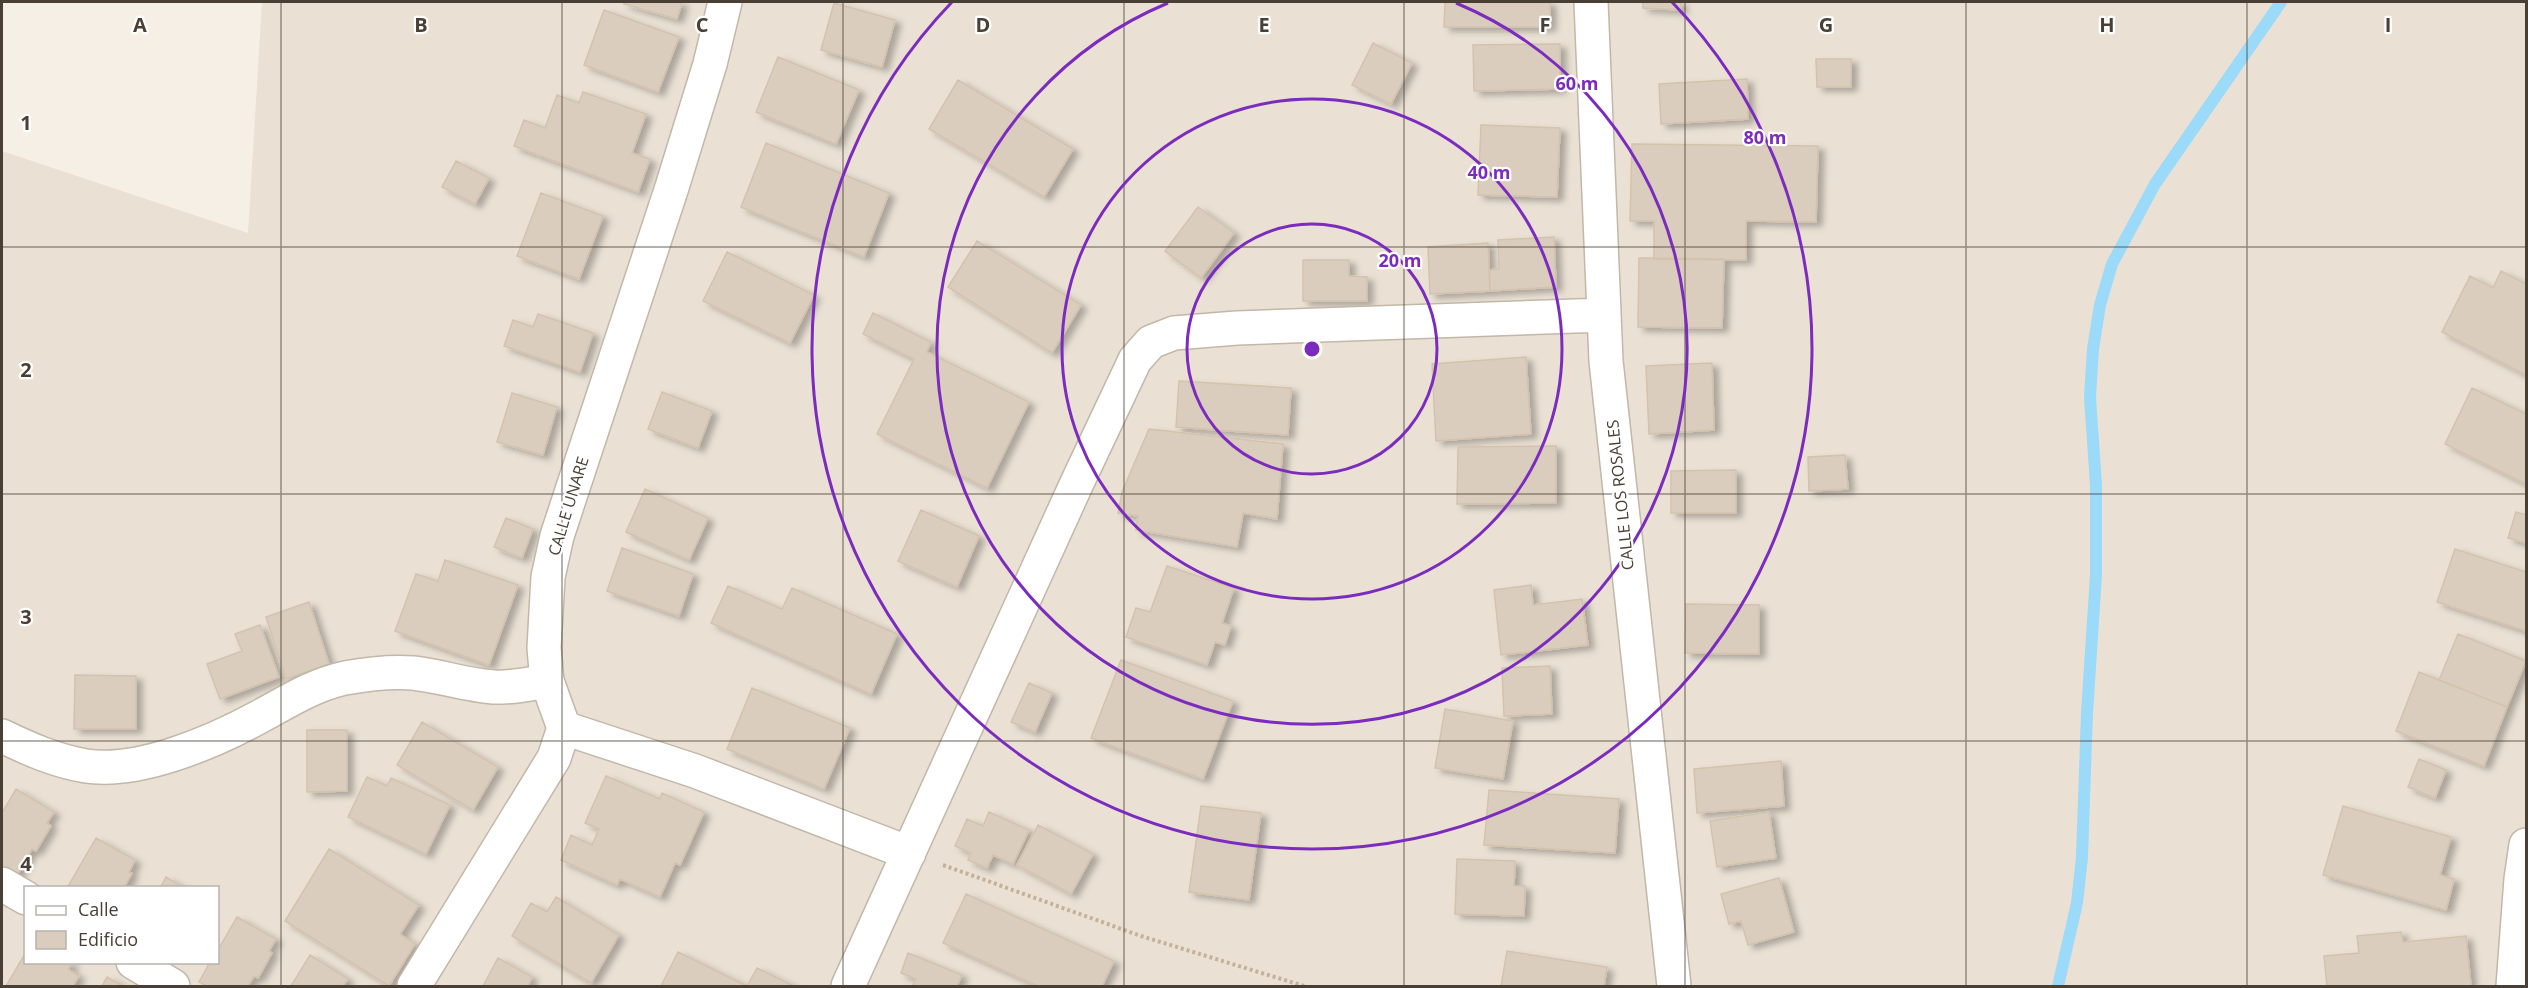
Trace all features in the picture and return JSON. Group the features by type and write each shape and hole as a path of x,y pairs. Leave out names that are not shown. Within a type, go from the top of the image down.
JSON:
{"street":[{"name":"CALLE UNARE","path":"564,728 547,681 545,614 548,577 557,536 672,187 710,64 725,2"},
{"name":"CALLE LOS ROSALES","path":"1591,2 1608,373 1674,987"},
{"path":"848,987 1135,360 1151,342 1174,333 1238,328 1604,315"},
{"path":"2,736 57,760 89,767 127,765 184,751 228,734 291,698 344,679 385,672 412,673 492,687 516,687 547,681"},
{"path":"414,987 541,783 554,758 564,728 695,771 909,853"},
{"path":"2513,987 2521,879 2526,846"},
{"path":"2,884 24,897"},
{"path":"135,964 173,987"}],"path":[{"path":"909,853 1141,936 1304,987"}],"shaded area":[{"path":"262,2 2526,2 2526,986 2,986 2,151 248,233"}],"building":[{"path":"624,2 682,2 677,19 624,4"},
{"path":"1445,2 1550,2 1550,27 1444,27"},
{"path":"1643,2 1681,2 1681,10 1643,8"},
{"path":"834,3 895,20 882,67 821,50"},
{"path":"604,10 679,37 658,92 584,65"},
{"path":"1373,43 1412,63 1391,104 1352,85"},
{"path":"1560,44 1560,89 1474,91 1473,45"},
{"path":"778,57 859,90 836,144 756,112"},
{"path":"1816,59 1851,59 1851,87 1817,87"},
{"path":"1747,79 1748,119 1661,124 1659,84"},
{"path":"958,80 1073,149 1044,197 929,129"},
{"path":"583,92 646,114 632,153 650,159 638,192 514,146 524,120 545,128 557,95 579,103"},
{"path":"1481,125 1560,128 1557,197 1478,195"},
{"path":"766,143 889,193 864,257 741,207"},
{"path":"1632,144 1818,146 1816,222 1746,221 1746,260 1654,259 1654,221 1630,221"},
{"path":"456,161 489,178 475,204 442,187"},
{"path":"541,193 603,216 579,279 517,256"},
{"path":"1198,207 1234,233 1201,278 1165,251"},
{"path":"1554,237 1556,287 1490,291 1490,270 1499,269 1498,240"},
{"path":"977,241 1081,305 1052,353 948,287"},
{"path":"1488,243 1490,291 1430,294 1428,247"},
{"path":"727,252 814,295 790,343 703,301"},
{"path":"1639,258 1724,259 1722,328 1638,327"},
{"path":"1303,260 1349,260 1349,276 1367,277 1367,301 1303,301"},
{"path":"2501,271 2526,284 2526,375 2442,332 2470,276 2493,288"},
{"path":"873,313 931,342 927,352 1029,402 987,488 877,434 914,359 863,334"},
{"path":"538,314 593,333 580,372 504,346 513,320 533,327"},
{"path":"1526,357 1531,434 1436,441 1432,364"},
{"path":"1712,363 1714,430 1649,434 1646,366"},
{"path":"1179,381 1291,388 1288,435 1176,427"},
{"path":"2472,388 2526,414 2526,484 2445,444"},
{"path":"662,392 712,411 698,448 648,429"},
{"path":"512,393 557,407 543,455 497,442"},
{"path":"1149,429 1283,444 1277,519 1243,513 1237,547 1136,530 1138,516 1118,513 1122,492"},
{"path":"1556,446 1556,503 1457,504 1458,447"},
{"path":"1845,455 1848,489 1809,491 1808,457"},
{"path":"1736,470 1736,513 1671,513 1671,471"},
{"path":"645,489 708,518 689,560 626,532"},
{"path":"921,510 979,536 957,587 898,561"},
{"path":"2516,512 2526,515 2526,543 2508,538"},
{"path":"506,518 533,529 522,558 494,547"},
{"path":"622,548 693,574 679,616 607,591"},
{"path":"2455,549 2526,572 2526,631 2437,602"},
{"path":"445,560 518,585 489,665 395,631 416,574 438,581"},
{"path":"1167,566 1234,588 1222,623 1231,626 1225,645 1215,642 1207,665 1126,637 1136,608 1150,612"},
{"path":"1531,585 1533,605 1582,599 1588,645 1501,655 1494,590"},
{"path":"728,586 782,609 792,588 897,634 871,694 711,623"},
{"path":"309,602 329,664 286,679 266,617"},
{"path":"1686,604 1759,605 1759,654 1685,653"},
{"path":"260,625 279,677 220,699 207,664 242,651 235,634"},
{"path":"2458,634 2526,661 2507,707 2439,680"},
{"path":"1121,660 1233,701 1203,779 1091,738"},
{"path":"1550,666 1552,714 1504,716 1502,668"},
{"path":"2419,672 2507,707 2484,766 2396,731"},
{"path":"75,675 136,676 136,729 74,729"},
{"path":"1029,683 1052,693 1035,732 1011,722"},
{"path":"752,688 850,728 824,789 727,749"},
{"path":"1445,709 1513,721 1503,779 1435,768"},
{"path":"422,722 498,767 473,810 397,765"},
{"path":"307,730 347,730 347,791 307,792"},
{"path":"2419,759 2446,770 2435,798 2408,787"},
{"path":"1781,761 1784,806 1697,813 1694,769"},
{"path":"606,776 660,799 662,793 704,812 680,865 675,863 660,897 620,879 617,885 561,860 571,835 592,845 599,829 585,823"},
{"path":"367,777 387,786 391,778 450,805 426,854 348,817"},
{"path":"16,789 54,812 47,823 51,826 36,851 32,849 16,877 2,868 2,813"},
{"path":"1489,790 1619,799 1615,853 1484,845"},
{"path":"1201,806 1261,813 1249,900 1189,892"},
{"path":"2343,806 2451,837 2440,875 2454,879 2446,910 2323,875"},
{"path":"989,812 1029,830 1013,864 993,855 987,868 968,860 971,853 955,846 967,819 983,826"},
{"path":"1769,812 1776,858 1717,867 1710,821"},
{"path":"1038,825 1093,854 1071,894 1017,865"},
{"path":"96,838 135,860 129,872 132,873 125,886 68,886"},
{"path":"329,849 419,905 400,934 415,944 389,986 285,921"},
{"path":"1457,859 1515,861 1514,886 1525,886 1524,916 1455,914"},
{"path":"166,877 181,886 161,886"},
{"path":"1779,878 1794,932 1748,945 1741,921 1729,924 1721,894"},
{"path":"966,894 1114,961 1102,986 1038,986 943,943"},
{"path":"556,897 619,935 591,983 512,936 531,903 547,912"},
{"path":"237,917 276,939 269,951 272,953 258,978 254,976 248,986 207,986 199,982 209,964 219,964 219,948"},
{"path":"2401,932 2403,942 2466,936 2471,986 2327,986 2324,956 2359,953 2357,936"},
{"path":"1507,951 1607,967 1604,986 1501,986"},
{"path":"678,952 747,986 661,986"},
{"path":"908,953 962,975 957,986 912,986 916,979 901,973"},
{"path":"24,955 24,964 72,964 68,969 79,976 73,986 6,986"},
{"path":"310,955 348,979 343,986 291,986"},
{"path":"498,958 532,977 528,986 483,986"},
{"path":"757,968 794,986 747,986"},
{"path":"107,977 123,986 102,986"}],"waterway":[{"path":"2058,986 2077,903 2082,857 2087,713 2096,575 2096,485 2090,397 2093,349 2100,305 2112,264 2155,184 2281,2"}]}
